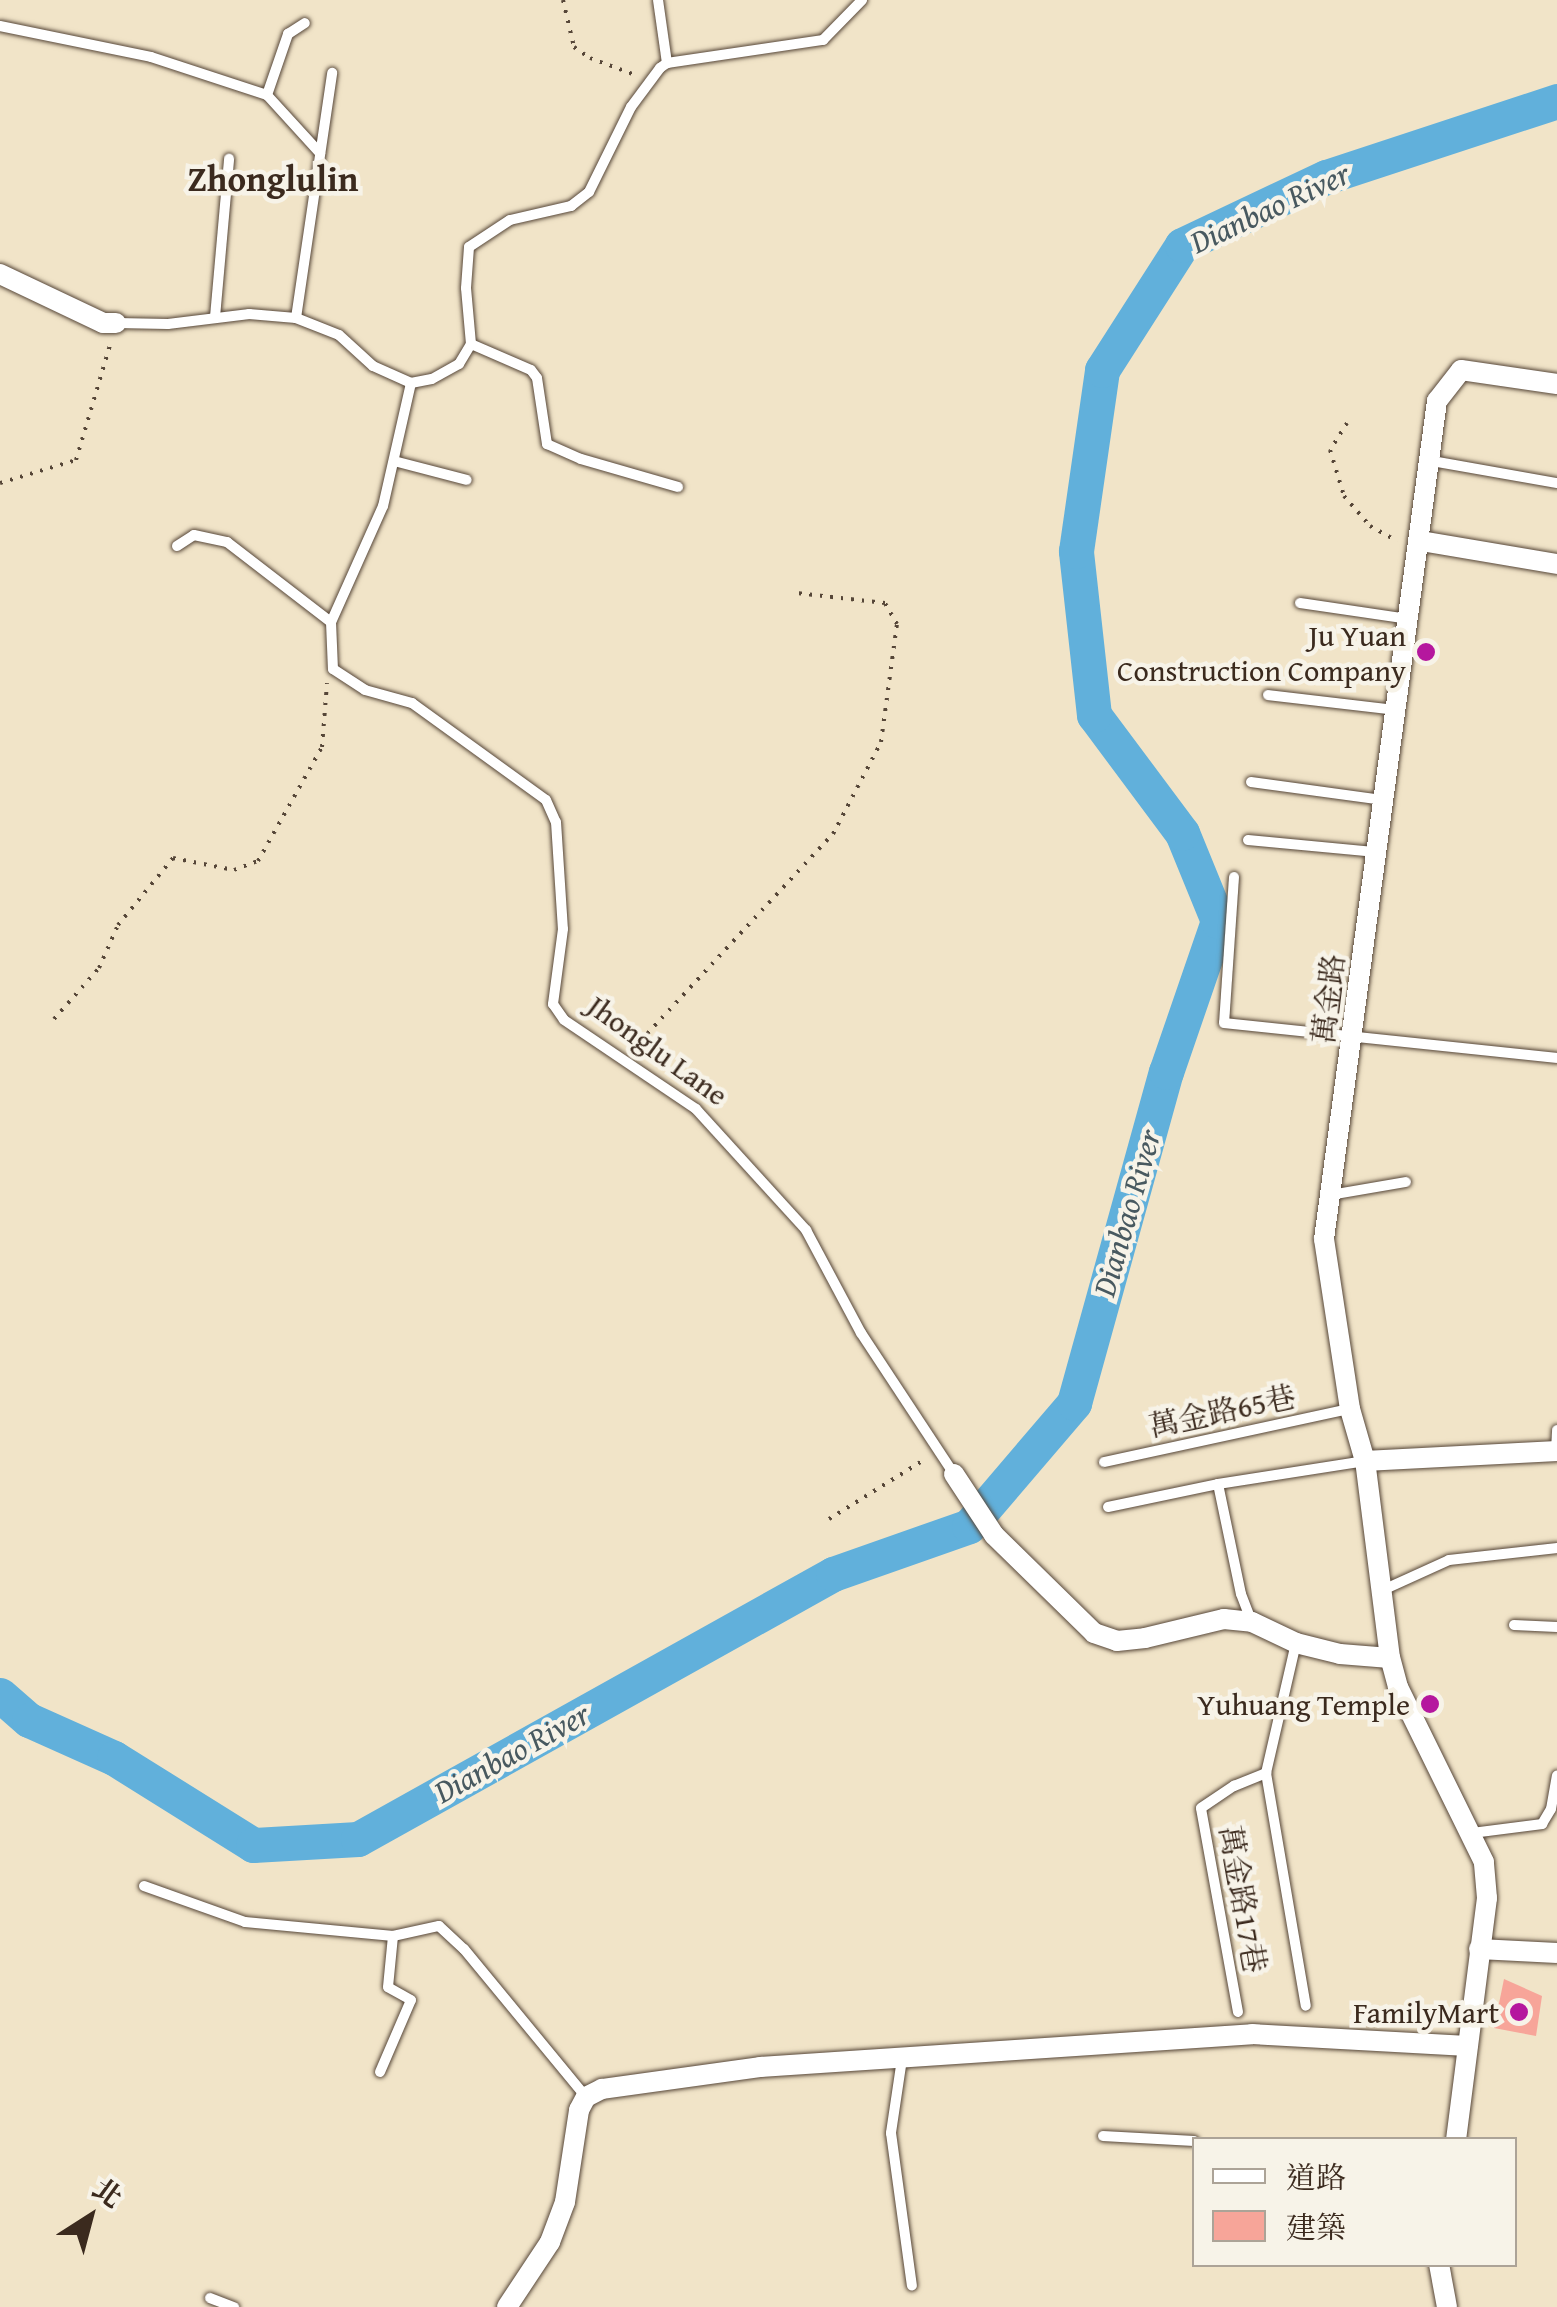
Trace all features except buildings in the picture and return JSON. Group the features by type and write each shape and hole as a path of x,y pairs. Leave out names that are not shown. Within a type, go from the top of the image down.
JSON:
{"street":[{"path":"0,274 103,322 116,323"},
{"name":"萬金路","path":"1456,2137 1487,1898 1484,1862 1398,1687 1390,1658 1365,1461 1350,1409 1324,1239 1355,1035 1382,800 1432,461 1437,402 1461,370 1557,384"},
{"path":"1420,545 1557,564"},
{"path":"1365,1461 1557,1451"},
{"path":"954,1474 994,1536 1083,1623 1106,1637 1118,1641 1145,1638 1224,1619 1252,1622 1296,1643 1340,1654 1390,1658"},
{"path":"1479,1949 1557,1953"},
{"path":"508,2307 550,2242 564,2202 579,2110 586,2096 602,2090 760,2067 1252,2034 1468,2046"},
{"path":"1440,2267 1447,2307"}],"lane":[{"path":"658,0 667,63"},
{"path":"116,323 168,324 215,317 296,318 339,336 372,366 411,383 432,379 458,364 472,344 466,288 469,246 510,220 572,206 588,192 648,80 667,63 823,40 862,0"},
{"path":"267,95 288,34 305,23"},
{"path":"0,26 151,57 267,95 320,153"},
{"path":"296,318 332,72"},
{"path":"215,317 229,159"},
{"path":"472,344 532,370 537,378 547,444 580,459 678,487"},
{"path":"334,669 330,622 383,506 411,383"},
{"path":"394,461 467,480"},
{"path":"1432,461 1557,483"},
{"path":"177,546 194,535 227,542 330,622"},
{"path":"1300,603 1410,619"},
{"name":"Jhonglu Lane","path":"334,669 365,690 412,703 546,800 556,822 564,929 553,1004 564,1020 696,1109 806,1230 861,1333 954,1474"},
{"path":"1268,695 1396,710"},
{"path":"1251,782 1382,800"},
{"path":"1248,840 1377,852"},
{"path":"1234,877 1224,1023 1557,1058"},
{"path":"1330,1195 1406,1182"},
{"name":"萬金路65巷","path":"1104,1462 1350,1409"},
{"path":"1557,1430 1557,1451"},
{"path":"1108,1507 1218,1484 1365,1461"},
{"path":"1218,1484 1241,1594 1252,1622"},
{"path":"1384,1590 1450,1560 1557,1548"},
{"path":"1514,1626 1557,1627"},
{"name":"萬金路17巷","path":"1296,1643 1266,1773 1306,2006"},
{"name":"萬金路17巷","path":"1238,2012 1202,1808 1234,1786 1266,1773"},
{"path":"1472,1833 1542,1824 1552,1808 1557,1776"},
{"path":"144,1886 245,1922 393,1936 439,1926 464,1949 586,2096"},
{"path":"380,2072 411,2000 388,1988 393,1936"},
{"path":"902,2060 891,2133 912,2286"},
{"path":"1103,2136 1192,2141"},
{"path":"210,2298 234,2307"}],"path":[{"path":"563,0 574,47 590,58 648,80"},
{"path":"0,483 76,460 116,323"},
{"path":"1347,423 1330,450 1344,496 1370,526 1420,545"},
{"path":"623,1060 833,834 882,742 897,624 886,602 797,593"},
{"path":"54,1019 100,968 118,925 173,858 234,870 258,861 322,748 323,701 334,669"},
{"path":"829,1519 938,1450"}],"waterway":[{"name":"Dianbao River","path":"0,1695 29,1720 114,1758 253,1845 358,1839 833,1574 969,1526 1074,1403 1166,1072 1218,921 1182,833 1094,715 1076,551 1102,370 1182,245 1326,177 1557,101"}],"place":[{"name":"Ju Yuan Construction Company","path":"1426,652"},
{"name":"Yuhuang Temple","path":"1430,1704"},
{"name":"FamilyMart","path":"1519,2012"}],"district":[{"name":"Zhonglulin","path":"273,179"}]}
